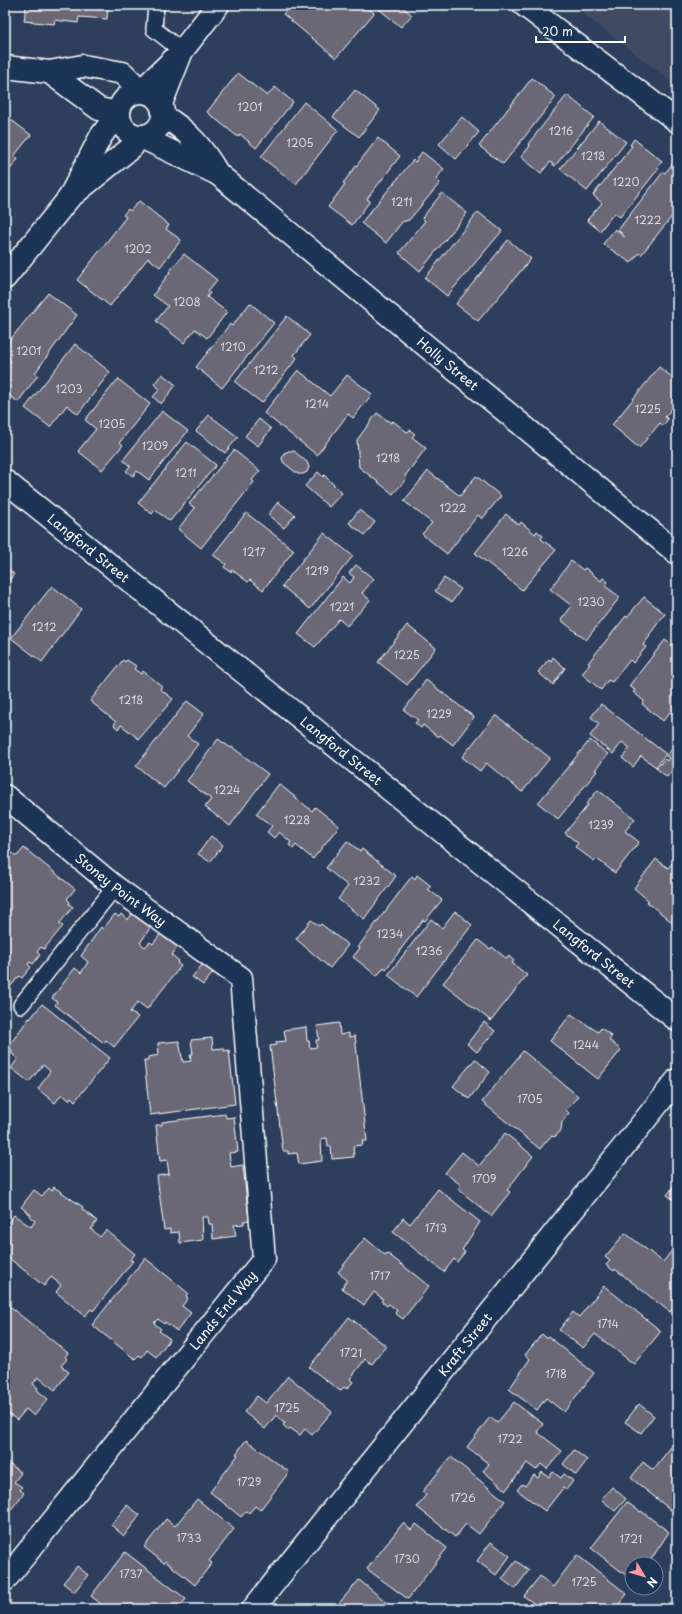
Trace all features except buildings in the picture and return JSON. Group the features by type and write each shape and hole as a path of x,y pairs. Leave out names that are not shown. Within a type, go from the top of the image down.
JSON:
{"street":[{"path":"5,278 69,198 101,136 118,113 121,102 128,95 141,91 182,50 218,5"},
{"path":"524,5 677,121"},
{"path":"118,113 121,124 128,132 139,136 150,135 159,128 162,110 182,50"},
{"path":"5,67 49,72 83,66 123,73 141,91 153,94 162,110"},
{"path":"49,72 98,109 118,113"},
{"name":"Holly Street","path":"162,110 202,149 218,174"},
{"path":"69,198 132,147 139,136"},
{"name":"Holly Street","path":"139,136 218,174 677,553"},
{"name":"Langford Street","path":"5,481 677,1020"},
{"name":"Stoney Point Way","path":"5,796 115,887 241,978"},
{"name":"Lands End Way","path":"5,1580 264,1259 241,978"},
{"name":"Kraft Street","path":"253,1609 677,1080"}],"lane":[{"path":"156,5 154,29 182,50"},
{"path":"21,1005 115,887"}],"shaded area":[{"path":"572,5 677,5 677,86"}]}
